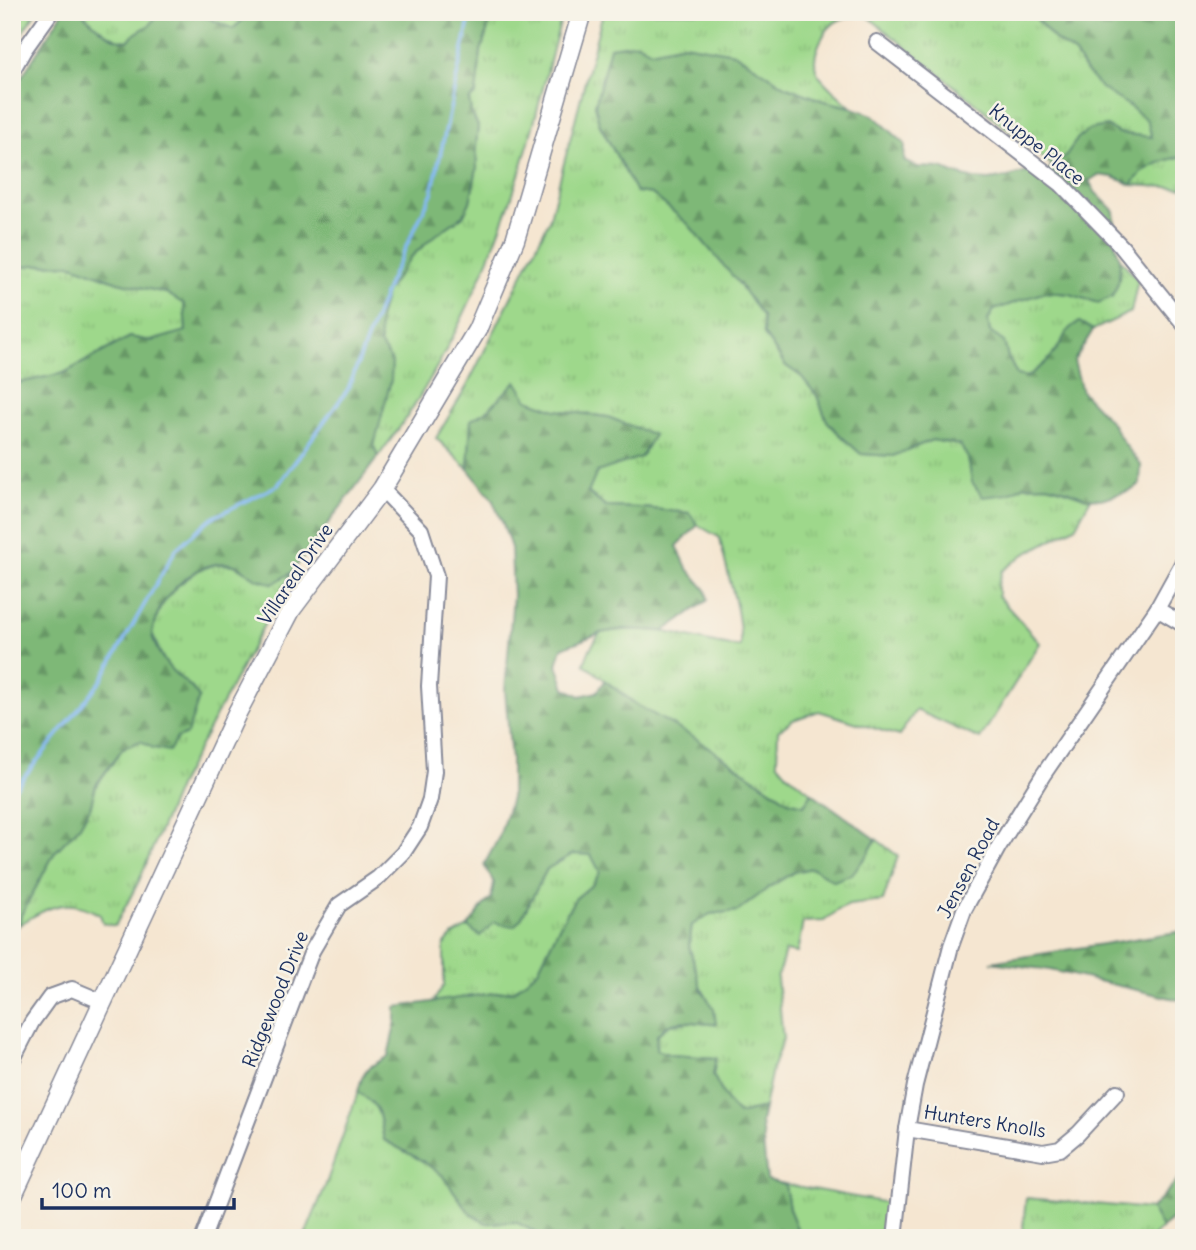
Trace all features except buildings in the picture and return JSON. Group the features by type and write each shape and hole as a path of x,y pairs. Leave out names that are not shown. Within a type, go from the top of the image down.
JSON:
{"street":[{"path":"12,71 51,12"},
{"name":"Villareal Drive","path":"12,1197 237,713 291,610 382,489 477,330 515,240 582,12"},
{"name":"Knuppe Place","path":"877,42 1061,184 1121,246 1184,324"},
{"name":"Ridgewood Drive","path":"203,1238 312,951 339,905 379,878 403,853 421,827 430,799 434,771 429,686 436,576 421,530 382,489"},
{"name":"Jensen Road","path":"895,1238 915,1085 951,946 964,910 999,846 1043,775 1157,610 1184,560"},
{"path":"1157,610 1184,625"},
{"path":"12,1061 32,1022 50,997 72,989 103,1002"},
{"name":"Hunters Knolls","path":"908,1129 1043,1152 1060,1149 1078,1134 1117,1092"}],"green space":[{"path":"12,12 36,12 12,48"},
{"path":"63,12 81,12 108,35 128,41 151,24 159,12 201,12 202,15 233,29 251,12 490,12 481,51 476,94 469,100 478,126 477,168 470,202 463,216 411,257 386,292 379,319 380,344 392,362 391,380 374,446 378,457 292,572 273,584 255,578 235,565 210,565 187,578 168,597 156,618 152,634 165,661 199,698 187,734 177,738 169,751 153,748 141,741 123,748 96,785 90,808 80,826 55,852 12,934 12,379 19,383 64,373 130,337 151,341 186,331 184,304 166,293 118,282 70,264 33,265 12,269 12,92"},
{"path":"81,12 159,12 151,24 128,41 108,35"},
{"path":"201,12 251,12 233,29 202,15"},
{"path":"490,12 563,12 519,175 480,279 430,379 378,457 374,446 392,362 380,344 379,319 386,292 411,257 463,216 470,202 477,168 478,126 469,100 479,71"},
{"path":"603,12 1033,12 1054,39 1075,54 1086,72 1147,120 1152,138 1118,133 1107,126 1078,138 1064,158 1052,165 866,15 845,18 833,24 824,35 815,58 819,76 851,107 824,101 787,87 734,53 684,44 651,51 637,43 595,105 599,124 636,191 652,194 688,223 737,281 762,316 764,335 785,365 802,377 817,396 827,421 861,454 893,456 932,440 960,445 968,458 972,482 1008,494 1023,486 1047,485 1091,498 1075,527 1023,555 1002,571 998,596 1040,643 980,739 916,710 899,736 819,711 793,720 778,731 777,762 787,774 812,793 804,805 788,801 695,738 637,705 584,664 600,633 616,631 657,631 740,647 736,606 720,538 698,525 689,513 606,507 588,492 596,472 641,457 653,435 608,417 556,410 527,400 515,382 488,410 471,420 468,469 436,438 467,386 549,221"},
{"path":"1033,12 1184,12 1184,156 1154,165 1142,173 1132,185 1113,177 1098,175 1089,181 1095,192 1114,211 1114,240 1120,259 1119,280 1112,297 1098,303 1070,294 1045,292 994,310 988,320 990,332 1004,342 1017,375 1027,377 1051,357 1074,325 1079,322 1093,330 1074,361 1082,392 1112,423 1141,465 1140,484 1132,490 1101,499 1086,498 1047,485 1023,486 1008,494 983,497 972,482 968,458 960,445 932,440 893,456 861,454 827,421 817,396 802,377 785,365 764,334 762,316 737,281 688,224 652,194 636,192 599,123 595,105 610,47 637,43 651,51 684,44 734,53 787,87 873,115 905,144 904,161 918,167 942,168 974,179 989,180 1031,171 1042,180 1052,165 1064,158 1078,138 1090,129 1107,126 1118,133 1152,137 1147,120 1102,89 1086,72 1075,54 1054,39"},
{"path":"1184,156 1184,188 1132,185 1142,173 1154,165"},
{"path":"1120,259 1138,280 1131,312 1093,330 1079,322 1068,331 1044,364 1027,377 1017,375 1004,342 990,332 988,320 994,310 1045,292 1070,294 1098,303 1111,295 1117,286"},
{"path":"70,264 118,282 166,293 184,304 186,332 151,341 130,337 64,373 19,383 12,379 12,269 33,265"},
{"path":"516,381 528,400 556,410 608,417 654,435 641,457 597,472 588,493 606,507 689,513 698,525 677,546 687,568 706,590 708,600 664,631 624,629 600,633 562,648 557,665 565,688 580,696 597,692 605,681 637,705 695,738 788,801 804,805 812,793 876,839 852,874 834,881 812,868 794,872 738,911 710,914 692,925 689,946 701,988 714,1009 716,1024 675,1022 657,1035 656,1050 671,1055 716,1058 713,1075 728,1103 738,1114 764,1108 761,1122 767,1180 785,1184 789,1209 801,1238 540,1238 535,1232 516,1222 486,1223 469,1212 442,1175 384,1140 376,1107 358,1092 367,1069 388,1056 396,1021 396,1007 515,990 538,970 575,899 593,884 600,872 591,855 573,854 547,869 521,919 514,926 495,922 480,936 468,927 491,898 494,883 484,865 499,837 511,798 511,760 505,690 513,596 511,548 503,524 492,499 468,469 471,420 488,410"},
{"path":"217,564 234,565 257,579 273,583 292,572 178,787 139,881 115,926 103,923 100,915 89,909 68,905 49,908 19,925 21,915 55,852 90,808 96,786 123,748 141,741 153,748 187,734 199,698 167,664 152,632 160,608 176,587 199,570"},
{"path":"876,839 898,856 883,901 849,905 824,921 803,922 797,953 785,951 777,979 783,1039 772,1069 764,1108 738,1114 728,1103 713,1075 716,1058 671,1055 656,1050 657,1035 670,1024 706,1024 714,1009 701,988 689,946 692,925 710,914 738,911 794,872 812,868 834,881 868,854"},
{"path":"573,854 591,854 600,872 593,884 575,899 538,970 515,990 433,1002 444,985 444,945 452,936 468,927 480,935 495,922 514,926 521,919 547,869"},
{"path":"1184,931 1184,1001 1050,970 991,962"},
{"path":"358,1092 376,1107 384,1140 442,1175 469,1212 486,1223 516,1222 535,1232 540,1238 304,1238"},
{"path":"1184,1173 1184,1209 1162,1228 1151,1209"},
{"path":"785,1184 888,1203 886,1238 801,1238 789,1209"},
{"path":"1026,1198 1151,1209 1162,1228 1151,1238 1022,1238"}],"waterway":[{"path":"12,792 101,681 176,549 210,519 278,485 348,389 389,282 432,193 471,12"}]}
